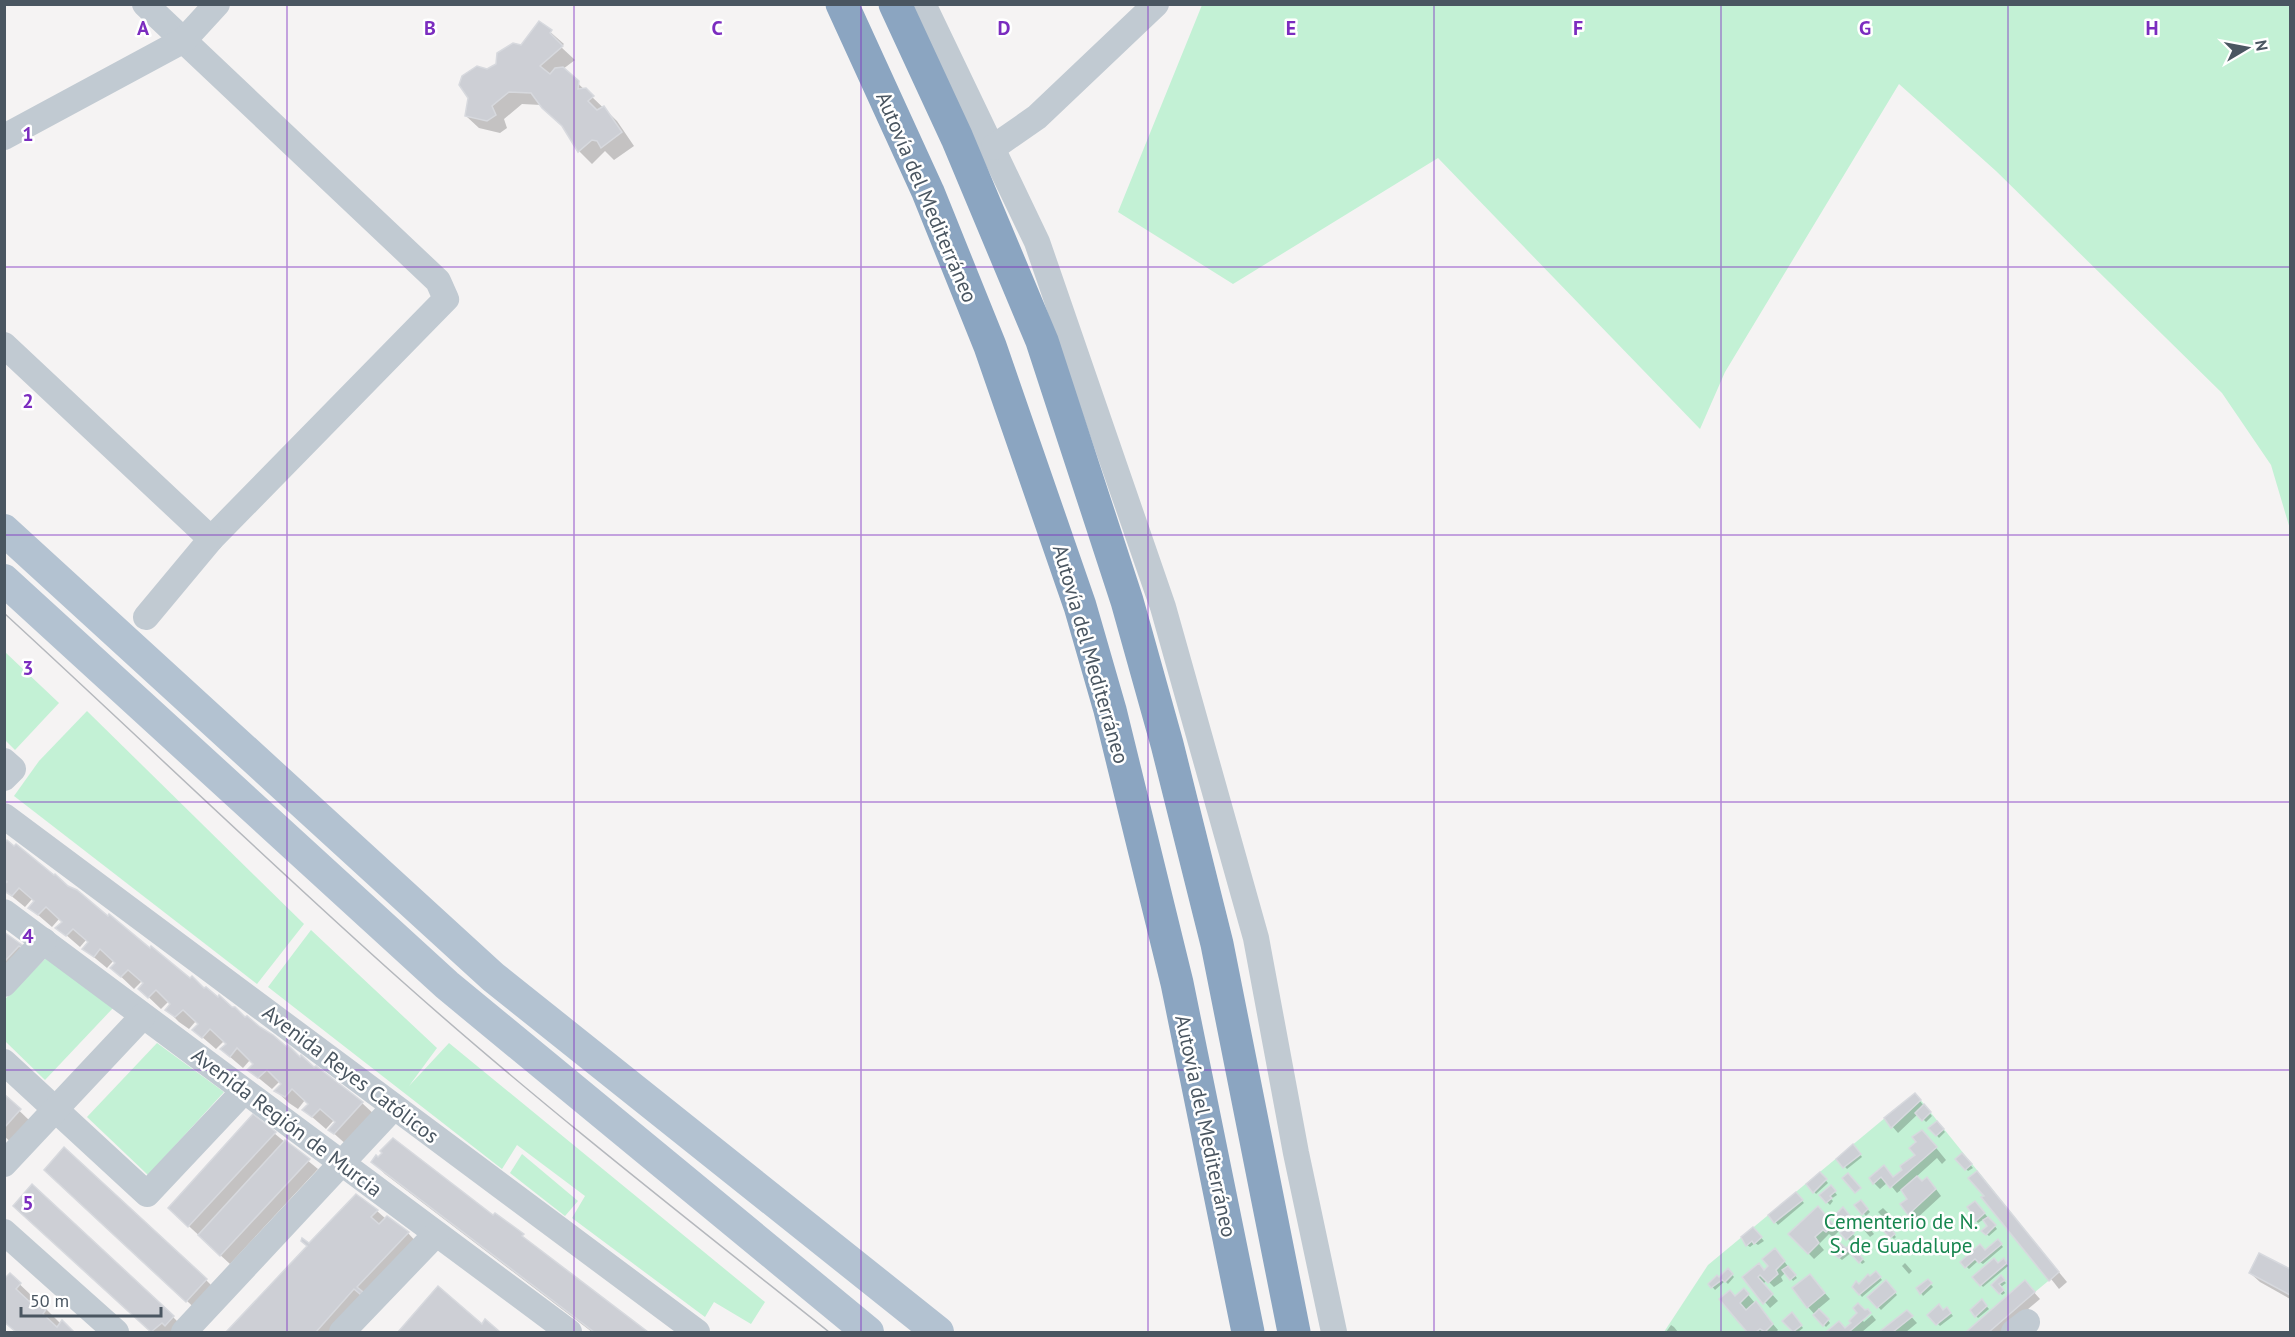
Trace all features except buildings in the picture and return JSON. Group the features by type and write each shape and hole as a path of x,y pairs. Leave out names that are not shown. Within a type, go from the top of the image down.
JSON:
{"highway":[{"name":"Autovía del Mediterráneo","path":"842,4 928,192 990,346 1080,606 1110,710 1177,983 1248,1332"},
{"path":"895,4 957,138 1042,340 1127,601 1167,744 1217,944 1294,1332"}],"main road":[{"path":"4,530 493,977 938,1332"},
{"path":"4,580 447,985 868,1332"}],"street":[{"path":"145,4 438,281 446,298 211,539 146,617"},
{"path":"4,137 184,40 218,4"},
{"path":"923,4 994,147 1037,242 1163,607 1256,938 1294,1142 1334,1332"},
{"path":"994,147 1037,117 1156,4"},
{"path":"4,345 211,539"},
{"name":"Avenida Reyes Católicos","path":"4,816 697,1332"},
{"name":"Avenida Región de Murcia","path":"4,912 569,1332"},
{"path":"4,984 44,941"},
{"path":"4,1164 143,1016"},
{"path":"4,1062 147,1194 244,1091"},
{"path":"184,1332 394,1107"},
{"path":"4,1232 116,1332"},
{"path":"342,1332 436,1234"}],"green space":[{"path":"1202,5 2290,5 2290,529 2271,465 2222,393 1996,171 1899,84 1725,372 1700,429 1438,158 1233,284 1118,212"},
{"path":"5,652 59,703 15,750 5,740"},
{"path":"87,711 304,924 257,984 14,796 39,761"},
{"path":"311,930 437,1048 409,1086 449,1043 765,1302 751,1324 714,1302 705,1317 572,1218 585,1196 517,1145 502,1169 268,987"},
{"path":"46,958 113,1008 45,1080 5,1041 4,1000"},
{"path":"157,1043 224,1092 148,1175 87,1117"},
{"name":"Cementerio de N. S. de Guadalupe","path":"1915,1093 2059,1272 1987,1332 1664,1332 1708,1265"},
{"path":"522,1154 578,1201 565,1216 510,1173"}],"tram line":[{"path":"4,613 404,983 508,1073 829,1332"}]}
